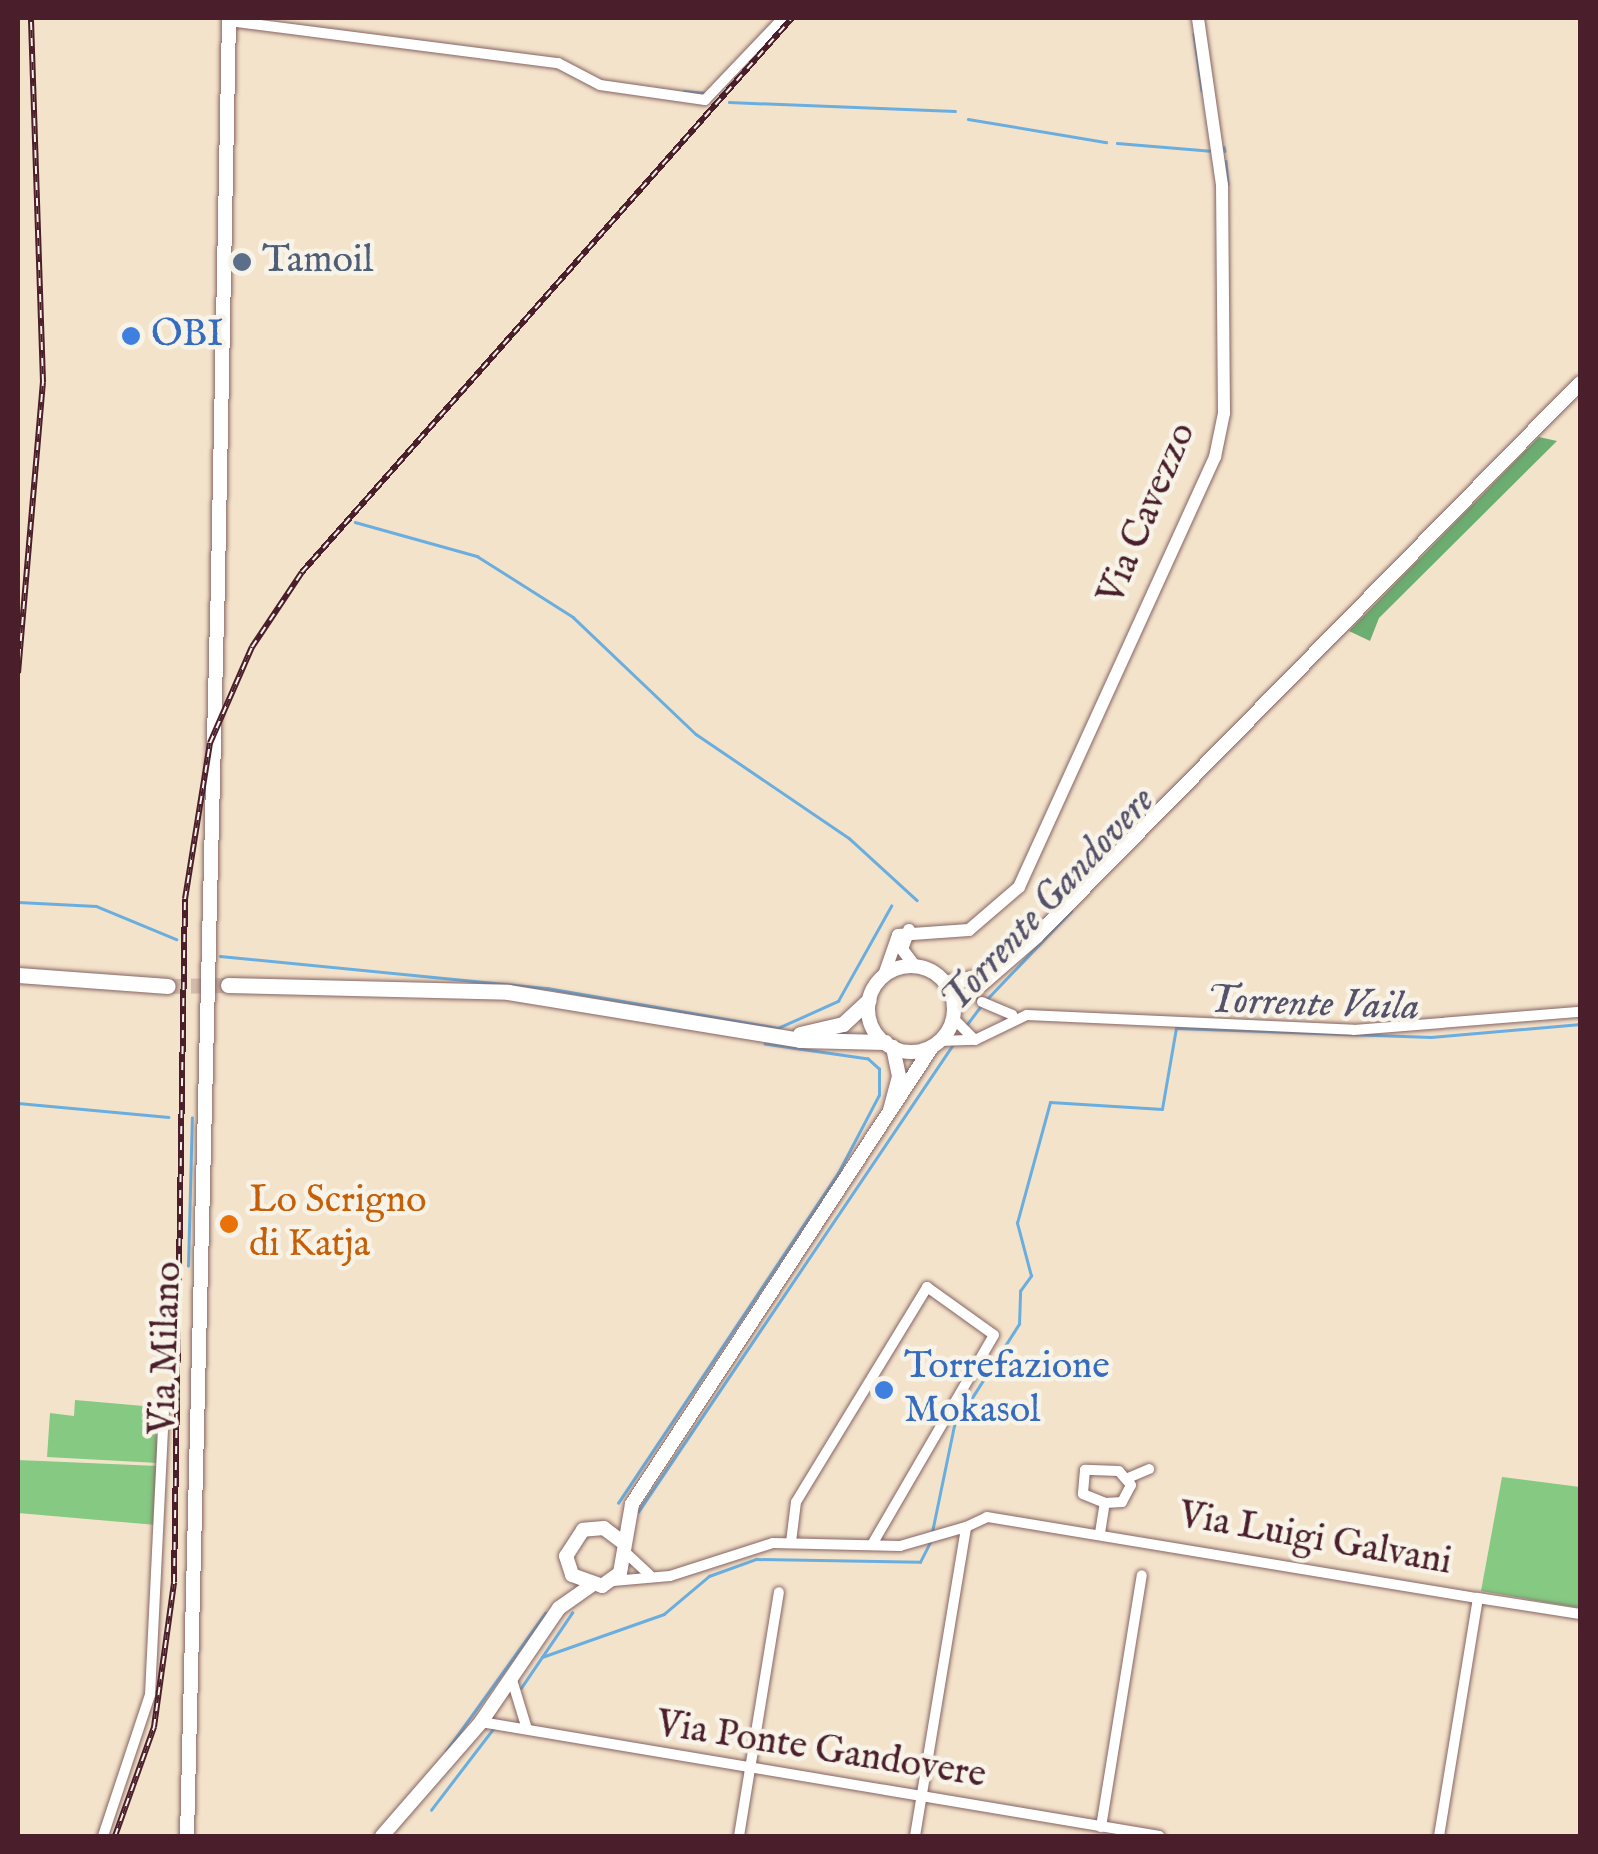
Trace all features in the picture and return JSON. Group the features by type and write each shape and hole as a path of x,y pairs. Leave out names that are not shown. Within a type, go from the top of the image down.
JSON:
{"main road":[{"name":"Via Milano","path":"187,1836 229,19"},
{"path":"382,1836 481,1722 560,1608 590,1586 612,1582 632,1504 955,1017 1580,383"},
{"path":"776,1035 843,1024 869,1000 884,975 915,966 946,983 1004,967"},
{"path":"18,975 168,986"},
{"path":"946,983 955,1017"},
{"path":"228,985 508,992 776,1035 889,1045 939,1043"},
{"path":"869,1000 900,1076 883,1130"},
{"path":"560,1608 574,1536 632,1504"},
{"path":"593,1527 623,1546"},
{"path":"568,1566 590,1586"}],"street":[{"path":"229,19 558,63 600,85 705,100 783,18"},
{"name":"Via Cavezzo","path":"908,930 969,930 1019,886 1214,457 1224,413 1222,185 1198,18"},
{"path":"908,930 902,950 915,966"},
{"path":"884,975 890,943 908,930"},
{"path":"987,1005 1013,1016 1354,1030 1580,1012"},
{"path":"939,1043 975,1040 1013,1016"},
{"path":"955,1017 975,1040"},
{"path":"791,1542 796,1502 927,1287 994,1335 872,1545"},
{"path":"103,1836 150,1696 164,1405"},
{"path":"1128,1478 1127,1498 1105,1503 1083,1494 1086,1470 1128,1478 1148,1470"},
{"path":"1100,1534 1105,1503"},
{"name":"Via Luigi Galvani","path":"612,1582 791,1542 911,1543 987,1517 1478,1598 1439,1836"},
{"path":"915,1836 966,1527"},
{"path":"623,1546 651,1576"},
{"path":"1101,1827 1142,1575"},
{"path":"739,1836 779,1592"},
{"path":"1478,1598 1580,1614"},
{"path":"512,1680 532,1734"},
{"name":"Via Ponte Gandovere","path":"481,1722 532,1734 1160,1836"}],"green space":[{"path":"1539,437 1557,441 1379,618 1370,641 1349,631"},
{"path":"75,1400 155,1407 158,1463 47,1457 50,1413 74,1416"},
{"path":"18,1460 158,1466 156,1525 18,1513"},
{"path":"1502,1477 1580,1487 1580,1608 1481,1591"}],"waterway":[{"path":"1194,34 1202,90"},
{"path":"684,91 706,93"},
{"path":"729,102 955,111"},
{"path":"968,119 1106,142"},
{"path":"1117,143 1213,151"},
{"path":"1224,147 1225,151"},
{"path":"1226,161 1228,184"},
{"path":"355,522 477,556 573,617 696,734 849,838 917,900"},
{"path":"18,902 96,906 176,939"},
{"path":"220,956 547,988 778,1028 838,1001 891,906"},
{"name":"Torrente Gandovere","path":"986,1000 1071,911"},
{"name":"Torrente Gandovere","path":"965,1027 981,1006"},
{"name":"Torrente Vaila","path":"932,1532 954,1426 1019,1324 1020,1291 1031,1276 1017,1223 1050,1102 1162,1109 1176,1028 1431,1037 1580,1024"},
{"path":"618,1503 838,1173 879,1095 879,1069 868,1059 765,1044"},
{"name":"Torrente Gandovere","path":"638,1512 952,1046"},
{"path":"18,1103 168,1117"},
{"path":"188,1266 192,1118"},
{"name":"Torrente Vaila","path":"542,1657 664,1614 709,1576 756,1559 920,1562 931,1540"},
{"path":"446,1751 545,1613"},
{"name":"Torrente Gandovere","path":"521,1688 572,1613"},
{"name":"Torrente Gandovere","path":"431,1810 493,1729"}],"tunnel":[{"path":"168,986 228,985"}],"railway":[{"path":"18,673 43,382 31,18"},
{"path":"115,1836 154,1727 174,1582 185,899 210,743 252,647 302,572 792,18"}],"place":[{"name":"Tamoil","path":"242,262"},
{"name":"OBI","path":"131,336"},
{"name":"Lo Scrigno di Katja","path":"229,1224"},
{"name":"Torrefazione Mokasol","path":"884,1390"}]}
